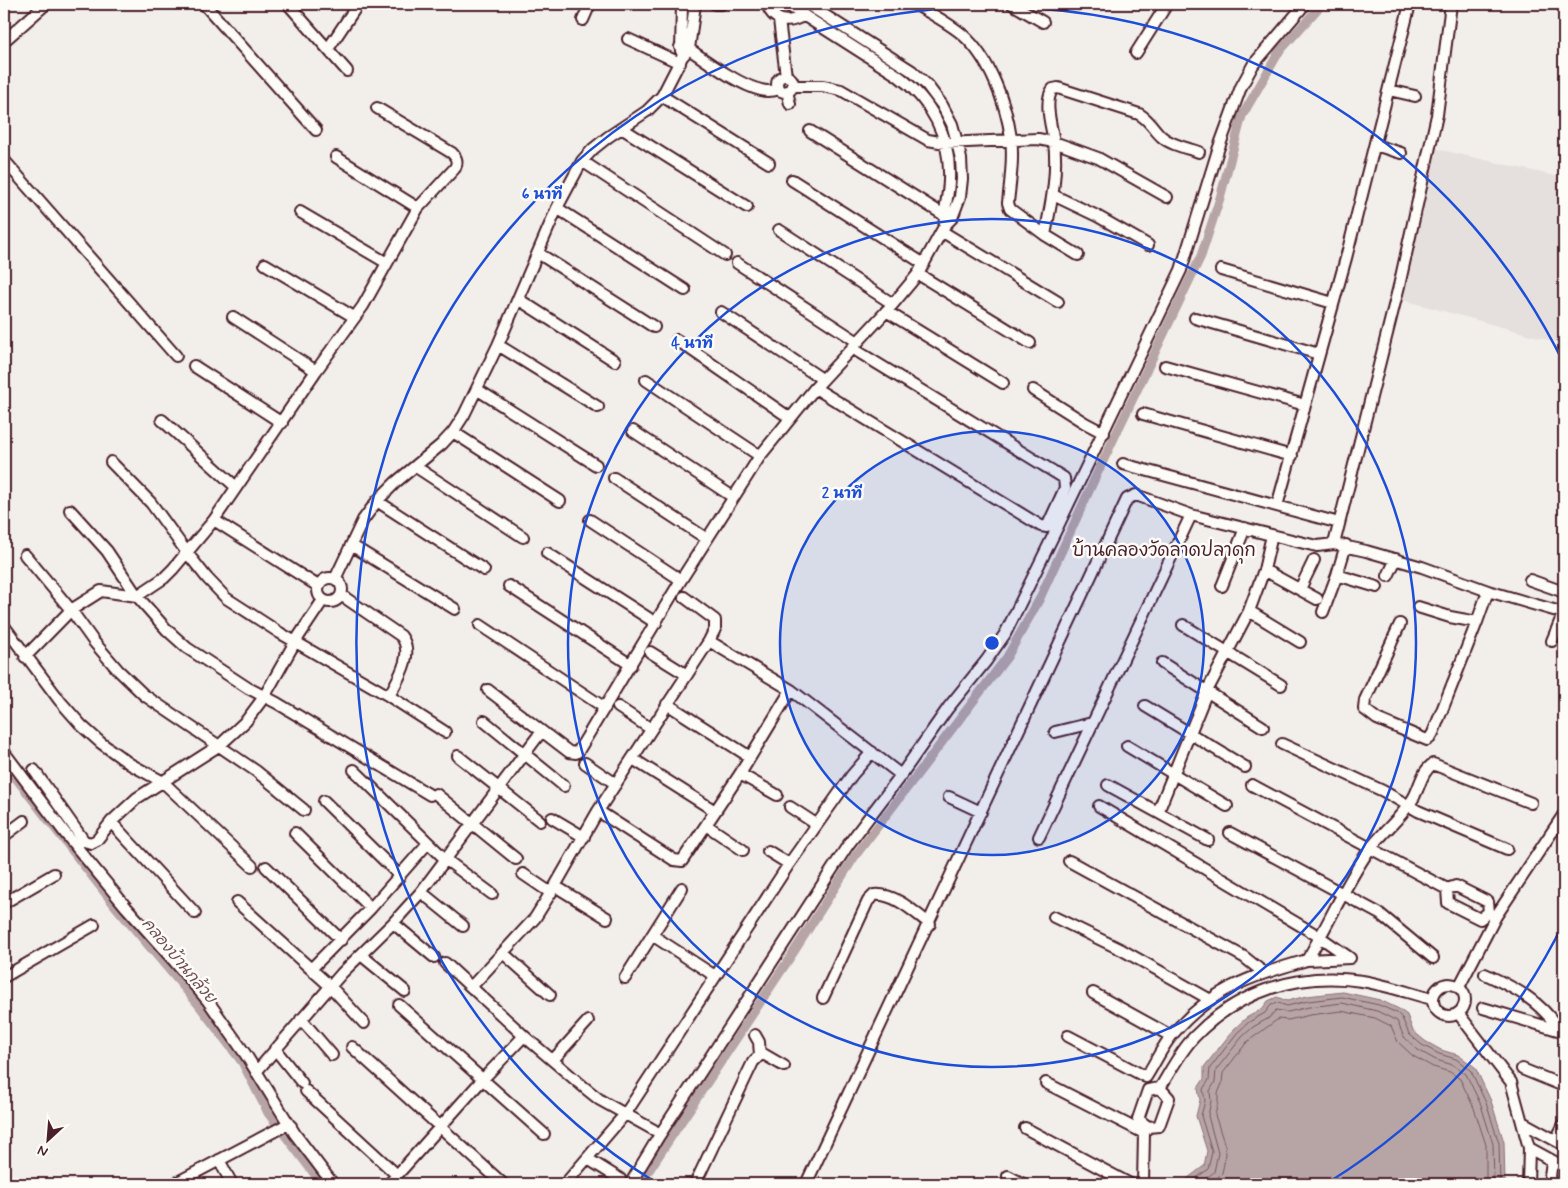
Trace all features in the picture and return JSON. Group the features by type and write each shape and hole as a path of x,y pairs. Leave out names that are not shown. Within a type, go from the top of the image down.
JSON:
{"street":[{"path":"4,41 46,4"},
{"path":"204,4 316,130"},
{"path":"288,4 347,71"},
{"path":"328,49 358,4"},
{"path":"584,20 590,4"},
{"path":"682,4 683,54"},
{"path":"335,579 363,520 377,501 453,432 478,390 558,208 582,161 593,149 647,111 662,96 683,54 695,4"},
{"path":"715,4 721,4"},
{"path":"767,4 769,10 779,20 790,22 804,15"},
{"path":"488,690 569,752 573,754 580,750 681,580 760,456 822,379 889,308 918,274 960,197 961,159 952,124 942,105 927,85 912,72 835,28 804,15 786,4"},
{"path":"807,4 835,28 912,86 924,98 945,142 949,159 946,223"},
{"path":"915,4 963,36 978,52 990,73 999,95 1012,140 1008,203 1010,209 1045,235 1078,255"},
{"path":"1012,4 1043,22"},
{"path":"1136,53 1166,4"},
{"path":"631,1184 659,1136 824,880 928,735 1005,634 1181,270 1220,142 1238,94 1254,65 1305,4"},
{"path":"1277,506 1375,145 1410,4"},
{"path":"1334,544 1400,281 1440,102 1450,4"},
{"path":"779,20 786,76 791,78 787,88 790,104"},
{"path":"628,39 683,54 761,90 773,91 787,88 823,86 841,90 928,140 957,142 1038,139 1054,142 1098,158 1167,197"},
{"path":"1045,235 1056,170 1048,99 1052,89 1058,88 1139,114 1147,118 1163,138 1171,143 1199,152"},
{"path":"1389,90 1415,96"},
{"path":"662,96 769,163"},
{"path":"25,656 71,610 101,591 137,596 164,578 188,554 282,423 370,293 418,208 455,168 456,156 377,108"},
{"path":"623,128 747,207"},
{"path":"810,131 1058,302"},
{"path":"1375,145 1401,153"},
{"path":"336,157 418,208"},
{"path":"4,160 176,356"},
{"path":"582,161 725,255"},
{"path":"792,180 924,264"},
{"path":"1053,196 1097,216 1148,245"},
{"path":"558,208 685,290"},
{"path":"300,212 387,263"},
{"path":"779,230 889,308 1003,383"},
{"path":"538,253 654,327"},
{"path":"737,263 855,345 1064,478 1065,488 1048,525 1041,526 815,388"},
{"path":"265,264 354,317"},
{"path":"1220,270 1333,303"},
{"path":"918,274 1030,342"},
{"path":"518,299 616,361"},
{"path":"721,312 822,379"},
{"path":"232,317 316,371"},
{"path":"1195,318 1319,354"},
{"path":"677,340 790,418"},
{"path":"498,345 598,407"},
{"path":"194,366 282,423"},
{"path":"1165,366 1305,405"},
{"path":"646,380 760,456"},
{"path":"478,390 596,465"},
{"path":"1033,390 1085,423 1104,432"},
{"path":"1143,414 1292,456"},
{"path":"162,420 236,487"},
{"path":"633,431 733,497"},
{"path":"453,432 560,501"},
{"path":"112,462 151,503 188,554 226,598 295,642 389,696 445,732"},
{"path":"1123,464 1339,523"},
{"path":"416,467 523,537"},
{"path":"614,478 707,539"},
{"path":"806,1184 930,924 1127,499 1136,495 1191,515 1317,546 1346,545 1396,559 1488,591 1564,612 1552,641"},
{"path":"377,501 484,570"},
{"path":"70,510 107,552 137,596 167,630 187,648 248,688 288,709 433,795 472,823 516,859"},
{"path":"1039,837 1191,515"},
{"path":"214,520 318,586"},
{"path":"590,520 681,580"},
{"path":"1222,586 1245,528"},
{"path":"1158,812 1208,691 1249,611 1264,570 1272,535"},
{"path":"351,545 455,609"},
{"path":"1323,612 1346,545"},
{"path":"547,553 656,623"},
{"path":"25,556 71,610 106,656 144,695 220,745 304,810"},
{"path":"1388,576 1396,559"},
{"path":"1300,589 1314,560"},
{"path":"1264,570 1317,599"},
{"path":"1337,575 1377,587"},
{"path":"327,578 335,579 341,586 341,595 335,601 327,602 318,594 318,586 327,578"},
{"path":"1530,580 1564,592"},
{"path":"509,586 631,665"},
{"path":"1400,624 1365,700 1364,709 1377,719 1427,740 1432,734 1488,591"},
{"path":"341,595 401,636 405,641 405,660 389,696"},
{"path":"471,987 535,918 598,811 710,641 715,629 715,620 684,596"},
{"path":"34,770 84,841 91,843 97,840 111,822 137,798 220,745 246,721 264,697 295,642 323,600"},
{"path":"1418,607 1450,617 1477,622"},
{"path":"1249,611 1300,642"},
{"path":"480,625 604,708"},
{"path":"1183,625 1281,685"},
{"path":"4,626 60,701 82,726 130,764 163,782 252,866"},
{"path":"710,641 791,690 901,775"},
{"path":"650,652 687,675"},
{"path":"1162,663 1263,727"},
{"path":"598,811 674,860 679,861 685,857 740,774 791,690"},
{"path":"667,704 750,757"},
{"path":"1144,706 1245,767"},
{"path":"618,707 651,729"},
{"path":"484,721 564,786"},
{"path":"1055,732 1092,723"},
{"path":"256,1072 330,986 393,923 420,892 538,736"},
{"path":"1282,744 1382,791 1408,806 1507,849"},
{"path":"1127,746 1228,806"},
{"path":"4,752 71,841 208,1001 256,1072 288,1126 328,1183"},
{"path":"565,1184 626,1113 816,824 852,775 872,752"},
{"path":"458,756 540,821"},
{"path":"632,758 715,811"},
{"path":"585,763 616,784"},
{"path":"1307,960 1342,893 1370,849 1408,806 1428,766 1433,764 1531,802"},
{"path":"354,770 445,859 492,894"},
{"path":"740,774 777,795"},
{"path":"1108,785 1208,840"},
{"path":"1252,785 1447,889 1456,886 1488,902 1492,914"},
{"path":"949,797 981,812"},
{"path":"324,801 400,876"},
{"path":"1068,1036 1146,1077 1171,1036 1209,999 1243,980 1307,960 1350,958 1320,938 1099,806"},
{"path":"790,807 816,824"},
{"path":"1458,987 1492,914 1564,814"},
{"path":"552,818 584,837"},
{"path":"4,836 24,822"},
{"path":"111,822 195,913"},
{"path":"706,825 742,850"},
{"path":"295,833 371,908"},
{"path":"1230,833 1380,914 1433,958"},
{"path":"311,969 371,908 428,843"},
{"path":"768,851 789,864"},
{"path":"1069,861 1244,958 1264,973"},
{"path":"266,866 341,940"},
{"path":"4,904 54,874"},
{"path":"523,874 607,918"},
{"path":"625,978 682,888"},
{"path":"1447,889 1448,903 1480,919 1492,914"},
{"path":"420,892 463,926"},
{"path":"823,998 865,907 874,895 887,896 898,901 930,924"},
{"path":"238,902 330,986 364,1022"},
{"path":"1054,917 1122,950 1209,999"},
{"path":"393,923 434,957"},
{"path":"4,977 94,925"},
{"path":"652,935 715,976"},
{"path":"503,954 550,995"},
{"path":"361,955 405,991"},
{"path":"445,963 584,1088 600,1100 654,1130"},
{"path":"1485,974 1516,988 1551,1017 1562,1031"},
{"path":"1143,1184 1146,1130 1138,1119 1148,1090 1160,1088 1178,1058 1194,1038 1211,1021 1233,1006 1256,993 1278,985 1314,979 1354,981 1432,999"},
{"path":"1444,984 1454,984 1464,994 1465,999 1463,1008 1458,1013 1449,1016 1439,1013 1432,999 1436,990 1444,984"},
{"path":"1093,993 1171,1036"},
{"path":"399,1005 544,1134"},
{"path":"1483,1008 1562,1031"},
{"path":"1458,1013 1511,1082 1529,1148 1528,1184"},
{"path":"301,1019 332,1055"},
{"path":"553,1060 588,1021"},
{"path":"755,1035 760,1055"},
{"path":"389,1184 524,1036"},
{"path":"352,1047 502,1183"},
{"path":"275,1049 304,1087 397,1175"},
{"path":"694,1184 753,1062 760,1055 765,1055 784,1066"},
{"path":"1522,1069 1564,1086"},
{"path":"1046,1083 1146,1130 1159,1126 1169,1098 1160,1088"},
{"path":"1522,1122 1560,1143 1564,1124"},
{"path":"174,1184 288,1126"},
{"path":"1025,1128 1130,1184"},
{"path":"1529,1148 1564,1167"},
{"path":"588,1159 620,1179"},
{"path":"220,1160 232,1184"},
{"path":"1549,1184 1552,1161"},
{"path":"1008,1176 1023,1184"}],"shaded area":[{"path":"1437,149 1564,178 1564,344 1403,300"}],"water":[{"path":"1343,992 1380,1000 1399,1009 1407,1015 1413,1031 1425,1041 1441,1050 1458,1055 1475,1067 1491,1101 1504,1142 1505,1184 1184,1184 1184,1181 1204,1166 1207,1151 1196,1116 1200,1100 1198,1088 1204,1079 1204,1067 1234,1029 1246,1018 1262,1009 1268,1001 1277,997 1287,1001 1307,996"}],"waterway":[{"path":"640,1184 855,856 1007,657 1039,600 1201,256 1220,198 1242,116 1279,52 1322,4"},
{"name":"คลองบ้านกล้วย","path":"4,763 116,907 198,1004 242,1062 268,1113 322,1184"}],"district":[{"name":"บ้านคลองวัดลาดปลาดุก","path":"1164,550"}]}
